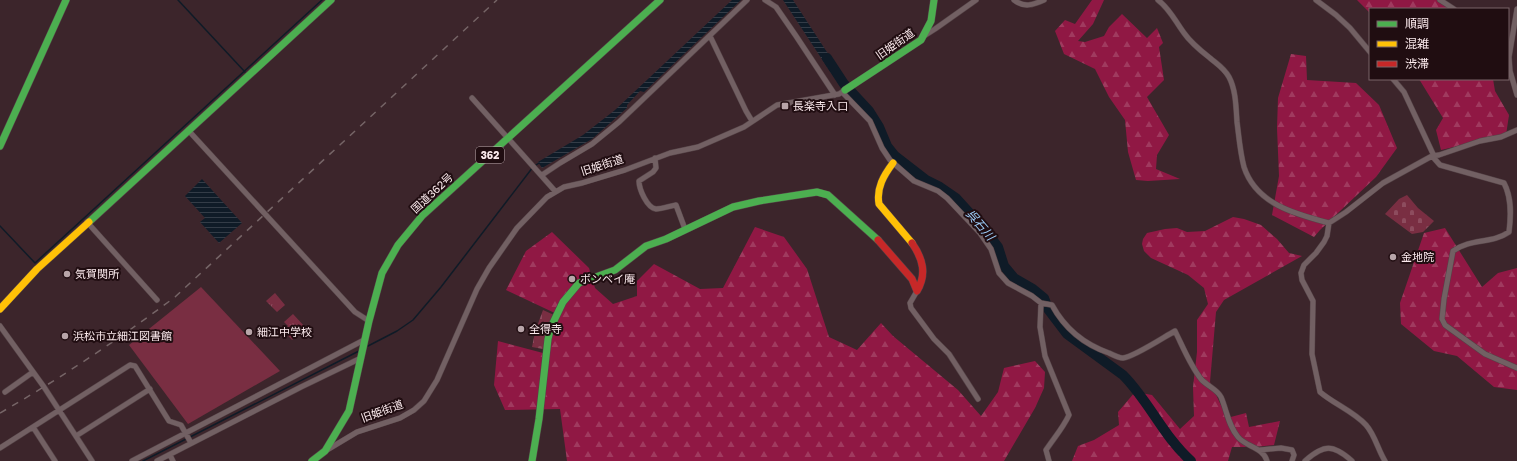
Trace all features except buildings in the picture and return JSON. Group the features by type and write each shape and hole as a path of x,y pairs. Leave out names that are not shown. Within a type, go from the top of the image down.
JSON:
{"main road":[{"path":"0,146 66,0"},
{"path":"0,309 28,278 87,222 331,0"},
{"name":"国道362号","path":"312,461 325,451 349,411 369,321 382,273 398,245 422,216 660,0"},
{"path":"924,36 930,28 933,18 934,0"},
{"name":"旧姫街道","path":"843,91 918,43 924,36"},
{"path":"893,163 881,183 877,198 879,204 912,243 923,262 923,279 917,291"},
{"path":"532,461 539,419 548,339 551,326 563,302 579,284 615,270 646,246 727,210 759,201 807,193 817,192 828,195 880,241 912,280 917,291"}],"street":[{"path":"542,174 592,144 619,122 747,0"},
{"path":"765,0 776,7 835,95"},
{"name":"旧姫街道","path":"924,36 976,0"},
{"path":"1014,0 1024,5 1044,0"},
{"path":"1158,0 1166,6 1185,34 1195,45 1222,67 1230,78 1234,93 1241,153 1248,175 1255,188 1273,204 1328,223"},
{"path":"1316,0 1350,28 1369,51"},
{"path":"1440,0 1452,8"},
{"path":"1517,9 1511,27 1509,57 1510,71 1517,95"},
{"path":"710,36 752,121"},
{"path":"1394,80 1404,92 1433,156 1440,165 1504,183 1507,189 1511,209 1509,232 1504,236 1461,245 1453,250 1442,319 1445,325 1485,354 1517,368"},
{"path":"843,91 870,121 882,148 893,163 914,180 947,198 980,233 991,248 999,273 1008,283 1042,303 1052,305 1060,318 1074,335 1096,349 1122,358 1132,356 1175,331 1194,368 1203,381 1213,387 1221,397 1230,426 1238,437 1247,444 1260,450 1281,448 1292,450 1294,455 1292,461"},
{"name":"旧姫街道","path":"325,451 357,432 400,418 414,410 424,401 437,380 489,268 517,228 543,200 556,191 670,153 698,147 728,135 777,105 835,95 843,91"},
{"path":"472,98 556,191"},
{"path":"188,130 355,312 369,321"},
{"path":"1385,461 1366,425 1349,411 1320,392 1312,354 1313,301 1302,280 1304,265 1324,242 1328,223 1346,212 1383,183 1433,156 1480,141 1501,137 1517,130"},
{"path":"655,158 656,168 653,172 639,181 639,187 649,206 656,209 676,205 685,229"},
{"path":"87,222 157,300"},
{"path":"917,291 910,303 911,308 934,339 949,354 978,399"},
{"path":"1042,303 1040,327 1045,356 1069,415 1064,426 1054,437 1046,450 1049,461"},
{"path":"0,326 60,411 92,461"},
{"path":"132,461 365,340"},
{"path":"157,461 300,387 361,358"},
{"path":"0,448 130,365 135,366 169,421 181,425 191,443"},
{"path":"5,392 33,372"},
{"path":"76,436 150,389"},
{"path":"33,427 55,461"},
{"path":"1305,461 1321,449 1334,449 1352,461"},
{"path":"1260,450 1267,461"},
{"path":"170,455 173,461"}],"green space":[{"path":"1092,0 1104,0 1093,24 1078,41 1085,42 1104,36 1109,27 1122,14 1147,38 1157,28 1163,43 1159,47 1164,80 1147,97 1169,135 1157,155 1156,169 1180,179 1148,181 1136,180 1128,152 1125,120 1109,97 1095,69 1064,54 1055,31 1065,20 1075,24"},
{"path":"1357,0 1437,0 1448,8 1369,8 1369,12"},
{"path":"1291,54 1306,56 1307,80 1356,83 1379,105 1397,148 1376,177 1314,237 1272,215 1279,176 1277,128 1278,98"},
{"path":"1420,80 1493,80 1495,91 1509,115 1506,135 1441,150 1436,130 1443,118"},
{"path":"1407,195 1418,208 1434,221 1423,232 1412,234 1385,214 1399,199"},
{"path":"1233,217 1261,225 1277,239 1289,253 1302,256 1224,300 1216,312 1210,382 1227,418 1246,413 1249,427 1280,421 1274,445 1232,447 1228,461 1072,461 1078,446 1094,440 1119,425 1118,412 1135,392 1152,395 1180,429 1194,416 1193,387 1197,352 1197,320 1208,304 1204,288 1188,275 1151,258 1144,251 1142,244 1147,233 1177,228 1187,232 1205,231"},
{"path":"755,227 784,237 807,269 829,337 857,350 881,323 893,336 958,390 981,416 998,392 1004,368 1035,361 1045,372 1044,388 1035,408 1004,461 567,461 560,409 505,410 494,385 498,341 543,353 559,315 506,290 526,251 552,232 589,268 595,288 613,304 637,296 637,281 654,264 700,289 723,288"},
{"path":"1445,228 1482,287 1498,273 1517,268 1517,390 1494,387 1457,356 1434,351 1401,324 1400,303 1424,233"},
{"path":"201,287 280,371 188,424 129,345"},
{"path":"275,293 285,305 277,312 266,301"},
{"path":"543,310 554,315 543,349 532,347 535,332"},
{"path":"293,314 305,327 292,340 284,331 288,326 284,322"}],"water":[{"path":"732,0 741,0 644,92 640,91 627,105 627,108 592,139 542,168 538,162 583,135 615,110"},
{"path":"783,0 793,0 836,66 831,73"},
{"path":"202,179 242,223 219,243 200,222 205,218 185,196"}],"waterway":[{"path":"178,0 245,72"},
{"path":"0,226 35,263 322,0"},
{"name":"呉石川","path":"827,58 844,84 869,111 879,127 887,146 895,156 926,180 940,187 956,198 998,247 1004,266 1014,278 1033,289 1044,298 1048,309 1067,334 1123,375 1141,396 1172,441 1191,461"},
{"path":"368,346 397,331 413,320 441,287 533,167 539,163"},
{"path":"143,461 359,351"}],"railway":[{"path":"0,413 89,358 175,297 497,0"}],"traffic: fast":[{"path":"0,146 66,0"},
{"path":"89,222 331,0"},
{"path":"312,461 325,451 349,411 369,321 382,273 398,245 422,216 660,0"},
{"path":"845,90 921,40 931,21 934,0"},
{"path":"532,461 539,419 548,339 551,327 563,302 579,283 615,270 646,246 666,239 733,207 759,201 817,192 828,195 878,240"}],"traffic: slow":[{"path":"893,163 880,187 878,198 879,204 912,243"},
{"path":"0,309 37,269 89,222"}],"traffic: jam":[{"path":"878,240 912,279 917,291 923,273 919,255 912,243"}],"place":[{"name":"長楽寺入口","path":"785,106"},
{"name":"金地院","path":"1393,257"},
{"name":"気賀関所","path":"67,274"},
{"name":"ボンベイ庵","path":"572,279"},
{"name":"全得寺","path":"521,329"},
{"name":"細江中学校","path":"249,332"},
{"name":"浜松市立細江図書館","path":"65,336"}]}
